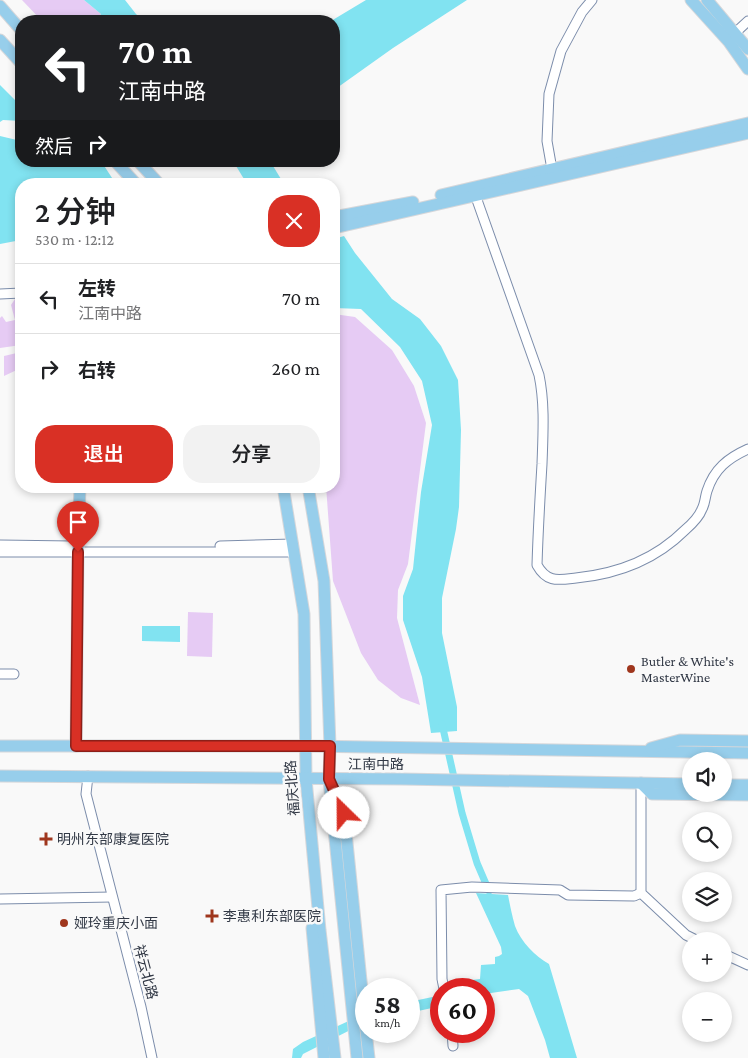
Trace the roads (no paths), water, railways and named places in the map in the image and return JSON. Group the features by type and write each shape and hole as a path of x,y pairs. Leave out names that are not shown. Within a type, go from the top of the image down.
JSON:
{"main road":[{"path":"691,0 729,42 748,69"},
{"path":"707,0 748,49"},
{"path":"0,6 15,23"},
{"path":"0,40 15,56"},
{"path":"340,226 748,123"},
{"path":"551,173 748,133"},
{"path":"120,167 131,178"},
{"path":"143,167 154,178"},
{"path":"340,216 476,191"},
{"path":"76,746 80,493"},
{"name":"福庆北路","path":"284,493 304,614 306,779 320,930 335,1058"},
{"path":"309,493 324,581 330,746 329,779 357,1058"},
{"path":"636,751 680,740 748,741"},
{"name":"江南中路","path":"0,746 330,746 636,751"},
{"path":"636,751 748,753"},
{"name":"江南中路","path":"0,776 428,779 682,784"},
{"path":"306,779 303,811 304,847 324,1058"},
{"path":"329,779 344,813 361,978"},
{"path":"641,783 652,794 748,796"},
{"path":"732,784 748,785"},
{"path":"367,1043 369,1058"}],"street":[{"path":"551,173 544,150 543,97 555,54 577,9 585,0"},
{"path":"551,173 547,141 548,94 561,51 582,12 592,0"},
{"path":"735,33 748,21"},
{"path":"476,191 539,375 542,391 544,410 537,565 542,573 548,578 559,580 585,577 614,571 644,560 661,550 695,520 702,509 712,476 725,462 748,448"},
{"path":"0,294 15,293"},
{"path":"0,545 78,549"},
{"path":"0,552 78,549 293,548"},
{"path":"0,674 14,674"},
{"name":"祥云北路","path":"88,776 86,794 141,1007 152,1058"},
{"path":"641,783 641,892 683,932"},
{"path":"442,978 441,890 472,887 513,888 560,890 568,894 634,896 641,892"},
{"path":"0,899 112,897"},
{"path":"732,958 748,966"}],"water":[{"path":"84,0 125,0 137,15 100,15"},
{"path":"366,0 467,0 393,48 340,86 340,16"},
{"path":"0,85 15,100 15,121 3,120 0,122"},
{"path":"0,136 15,140 15,167 105,167 112,178 15,178 15,241 0,244"},
{"path":"237,167 274,167 280,178 243,178"},
{"path":"344,236 355,253 392,299 420,319 441,346 458,380 461,430 459,507 442,598 442,633 457,707 457,731 431,733 422,677 403,620 403,596 413,569 421,492 432,425 422,381 400,347 361,309 340,308 340,237"},
{"path":"142,626 180,626 180,642 142,641"},
{"path":"476,893 508,895 515,926 521,938 534,953 549,964 577,1058 550,1058 528,996 519,989 495,992 495,978 480,978 481,965 495,964 495,957 502,954 501,947"},
{"path":"430,998 430,1008 420,1011 420,1000"},
{"path":"355,1018 355,1028 303,1054 301,1058 292,1058 293,1049 303,1042"}],"waterway":[{"path":"442,724 462,813 477,863 489,891"}],"place":[{"name":"Butler & White's MasterWine","path":"631,669"},
{"name":"明州东部康复医院","path":"46,839"},
{"name":"李惠利东部医院","path":"212,916"},
{"name":"娅玲重庆小面","path":"64,923"}]}
